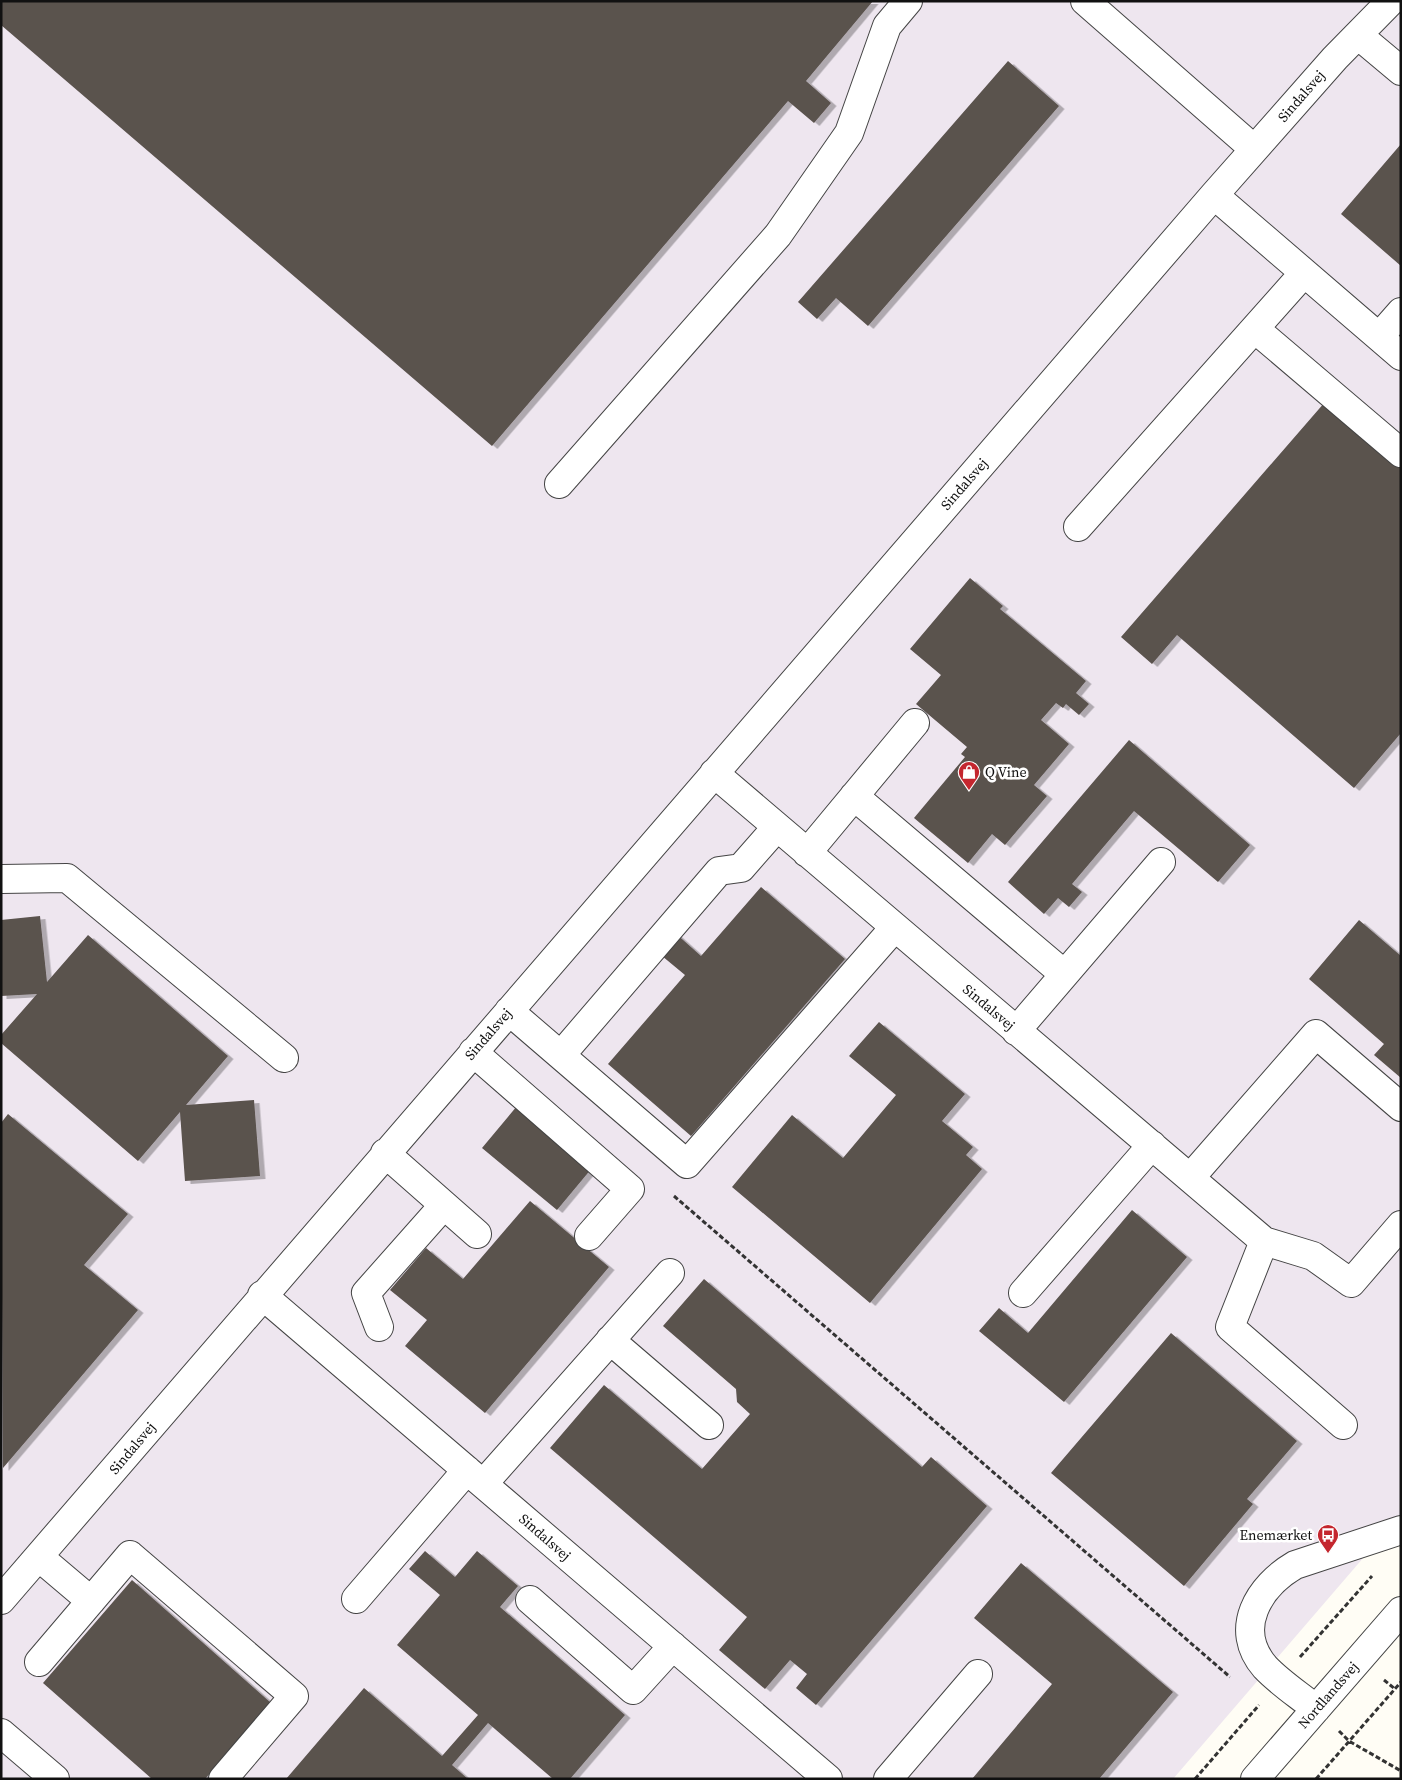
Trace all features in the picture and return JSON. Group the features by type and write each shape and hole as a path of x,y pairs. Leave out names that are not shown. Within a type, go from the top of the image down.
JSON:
{"street":[{"path":"559,484 778,235 849,133 887,26 908,1"},
{"path":"1085,1 1254,149"},
{"name":"Sindalsvej","path":"1,1600 262,1295 1214,195 1391,1"},
{"path":"1358,35 1401,71"},
{"path":"1214,195 1401,356"},
{"path":"1078,528 1304,273"},
{"path":"1379,337 1401,312"},
{"path":"1255,329 1401,453"},
{"path":"807,853 915,723"},
{"name":"Sindalsvej","path":"714,773 1264,1241"},
{"path":"854,796 1064,974"},
{"path":"561,1056 719,871 741,868 777,827"},
{"path":"1016,1031 1161,862"},
{"path":"1,879 67,878 284,1058"},
{"path":"509,1011 687,1164 895,927"},
{"path":"1190,1178 1316,1034 1401,1107"},
{"path":"473,1052 630,1189 589,1236"},
{"path":"1023,1293 1152,1145"},
{"path":"385,1154 477,1234"},
{"path":"379,1328 366,1293 444,1205"},
{"path":"1343,1425 1230,1327 1264,1241 1313,1256 1351,1283 1401,1225"},
{"path":"356,1599 610,1340 670,1273"},
{"name":"Sindalsvej","path":"262,1295 828,1779"},
{"path":"610,1340 709,1425"},
{"path":"1316,1708 1264,1666 1256,1650 1250,1624 1260,1596 1280,1573 1295,1565 1401,1530"},
{"path":"39,1662 130,1555 294,1696 223,1779"},
{"path":"39,1557 91,1601"},
{"path":"530,1600 633,1690 673,1646"},
{"name":"Nordlandsvej","path":"1255,1779 1401,1611"},
{"path":"888,1779 978,1674"},
{"path":"1,1733 55,1779"}],"path":[{"path":"668,1191 1231,1677"},
{"path":"1316,1779 1401,1682"},
{"path":"1316,1708 1349,1741 1401,1771"}],"shaded area":[{"path":"1,1 1401,1 1401,1514 1173,1779 1,1779"}],"building":[{"path":"1,1 873,1 806,81 831,103 814,123 788,101 492,446 1,25"},
{"path":"1008,61 1059,106 868,326 836,298 817,319 798,302"},
{"path":"1401,144 1401,266 1341,214"},
{"path":"1325,402 1401,467 1401,733 1354,788 1177,635 1152,664 1121,637"},
{"path":"970,578 1003,606 1000,609 1086,681 1076,693 1089,704 1079,715 1066,704 1063,708 1056,703 1041,720 1069,744 1034,785 1047,796 1005,845 992,834 968,863 914,818 965,757 961,754 967,747 916,704 941,675 910,649"},
{"path":"1129,740 1250,845 1218,882 1134,811 1072,884 1082,892 1069,907 1058,898 1044,914 1008,882"},
{"path":"761,887 845,959 691,1136 608,1064 685,975 656,951 673,931 701,956"},
{"path":"40,916 47,982 88,935 228,1056 186,1105 254,1100 260,1176 185,1181 180,1112 138,1161 1,1043 1,1035 37,994 1,996 1,920"},
{"path":"1359,920 1401,956 1401,1078 1374,1055 1384,1044 1309,979"},
{"path":"879,1022 965,1094 942,1121 973,1147 966,1155 982,1169 870,1303 732,1187 792,1115 843,1158 896,1095 849,1056"},
{"path":"517,1106 592,1168 557,1210 482,1148"},
{"path":"8,1114 128,1214 84,1265 138,1310 3,1468 1,1123"},
{"path":"530,1201 609,1267 485,1413 405,1346 427,1320 390,1290 426,1248 463,1279"},
{"path":"1132,1210 1187,1257 1064,1402 979,1331 999,1308 1028,1333"},
{"path":"704,1279 922,1467 931,1457 987,1506 816,1705 796,1688 807,1674 790,1660 765,1689 719,1650 747,1617 550,1448 604,1385 702,1469 750,1414 737,1402 736,1389 663,1326"},
{"path":"1171,1333 1297,1441 1247,1499 1253,1504 1184,1586 1051,1473"},
{"path":"425,1551 455,1577 477,1551 518,1586 500,1607 625,1715 570,1779 553,1779 488,1723 452,1765 468,1779 286,1779 364,1688 442,1756 478,1715 397,1645 440,1595 409,1569"},
{"path":"1021,1563 1173,1692 1099,1779 972,1779 1052,1684 974,1618"},
{"path":"132,1580 271,1703 205,1779 152,1779 43,1683"}],"place":[{"name":"Q Vine","path":"969,791"},
{"name":"Enemærket","path":"1328,1554"}]}
